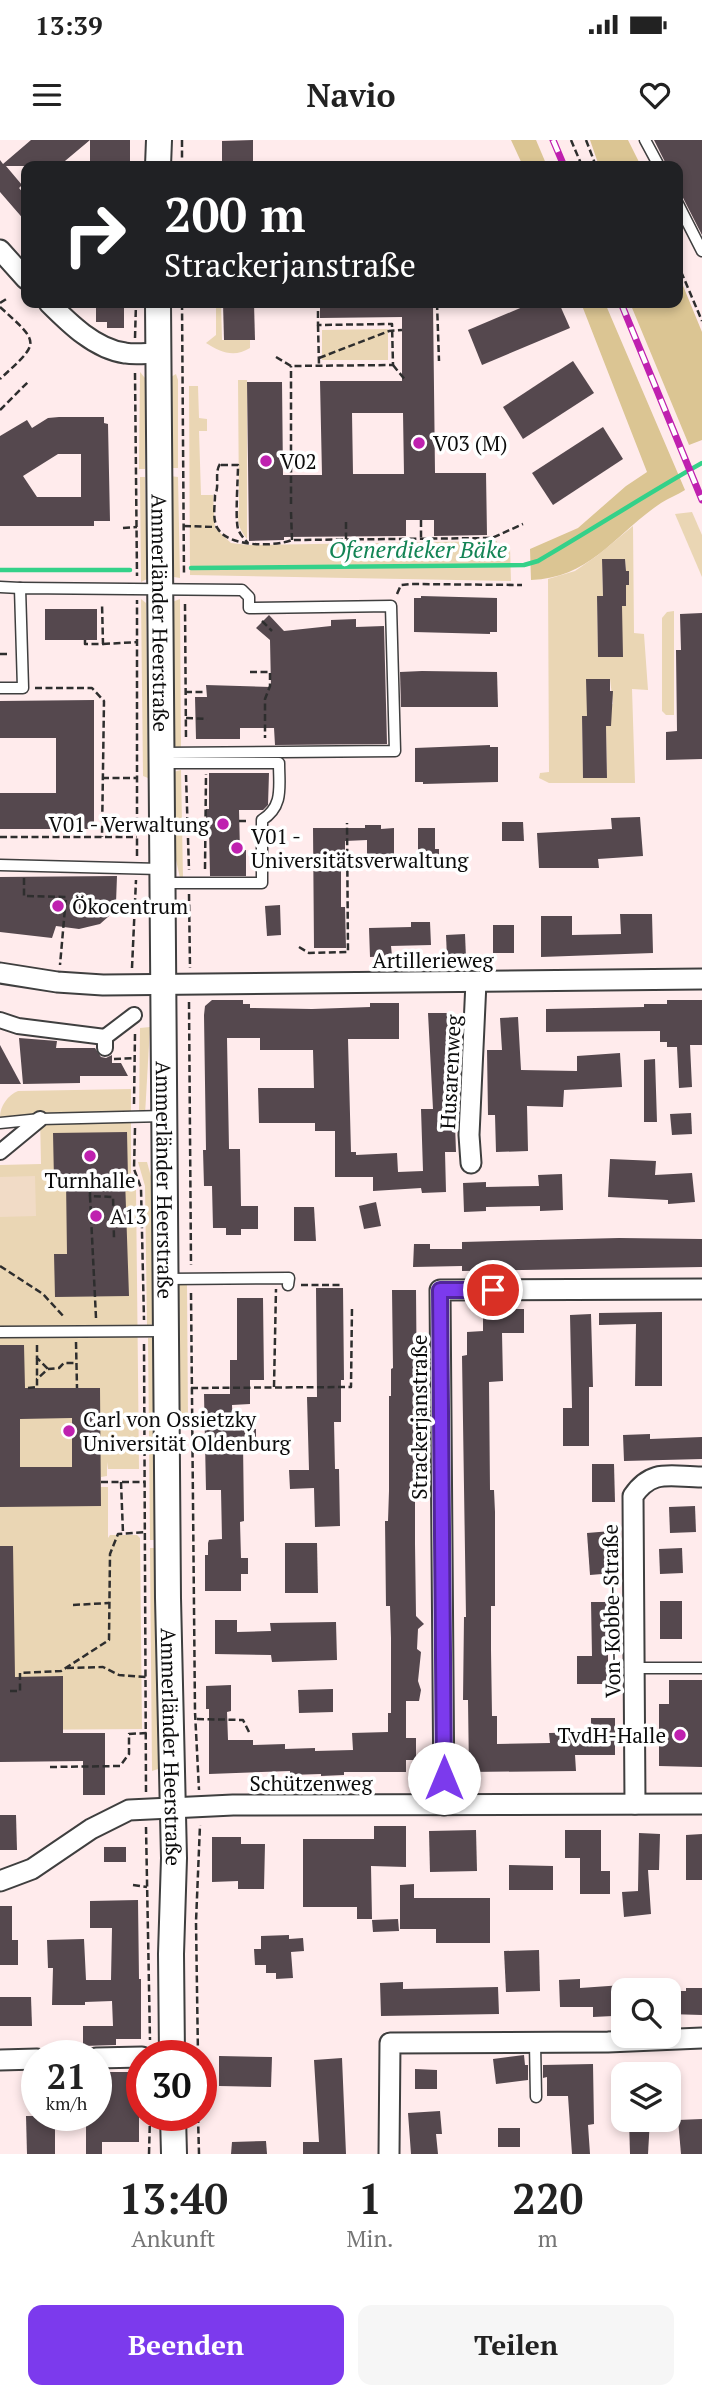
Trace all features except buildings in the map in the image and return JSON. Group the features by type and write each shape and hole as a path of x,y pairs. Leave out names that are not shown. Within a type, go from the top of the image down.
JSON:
{"street":[{"path":"158,161 159,140"},
{"path":"0,250 21,273"},
{"path":"54,308 73,326 103,347 124,354 146,354"},
{"name":"Ammerländer Heerstraße","path":"157,308 146,354 148,641 174,758 163,876 166,1279 155,1331 167,1389 174,1870 172,2040"},
{"name":"Artillerieweg","path":"0,973 57,982 132,984 702,979"},
{"name":"Husarenweg","path":"471,1163 469,1135 476,982"},
{"path":"0,1020 107,1048 134,1014"},
{"path":"0,1152 40,1119"},
{"name":"Strackerjanstraße","path":"444,1805 440,1290 702,1289"},
{"name":"Von-Kobbe-Straße","path":"635,1804 633,1496 642,1483 652,1476 702,1477"},
{"name":"Schützenweg","path":"0,1881 32,1869 91,1829 129,1810 233,1805 702,1804"},
{"path":"389,2154 390,2043 535,2043 702,2038"},
{"path":"0,2060 21,2059"},
{"path":"173,2131 174,2154"}],"lane":[{"path":"645,140 656,161"},
{"path":"683,214 702,251"},
{"path":"0,587 242,590 249,597 249,607 391,606 395,751 265,752 174,758"},
{"path":"0,688 23,688 20,588"},
{"path":"0,865 136,869 189,883 262,883 262,820 273,813 279,799 279,763 206,764 174,758"},
{"path":"0,1123 40,1119 164,1116"},
{"path":"166,1279 289,1278 288,1285"},
{"path":"0,1332 155,1331"},
{"path":"635,1668 702,1668"},
{"path":"535,2043 536,2097"}],"path":[{"path":"182,140 182,161"},
{"path":"571,140 580,161"},
{"path":"586,140 594,161"},
{"path":"683,276 702,321"},
{"path":"0,379 27,354 31,344 29,334 0,305 8,298"},
{"path":"132,984 138,778 148,641 146,354 137,308"},
{"path":"182,308 186,718 174,758 187,820 189,883 192,1388 200,1794"},
{"path":"318,308 319,366"},
{"path":"437,308 436,357 439,361"},
{"path":"318,325 392,324 393,365 406,380"},
{"path":"319,358 392,331 402,331"},
{"path":"276,357 291,366 393,365"},
{"path":"291,366 291,504"},
{"path":"0,410 28,382"},
{"path":"248,543 239,531 236,520 238,465 220,464 217,468 215,495 216,527 232,540 248,543 284,543 292,540 492,538 523,524"},
{"path":"291,512 292,540"},
{"path":"421,520 421,538"},
{"path":"345,522 346,539"},
{"path":"183,526 216,527"},
{"path":"391,606 401,585 522,585"},
{"path":"102,589 103,644"},
{"path":"85,640 85,644 148,641"},
{"path":"250,672 270,672 270,686 265,699 265,752"},
{"path":"23,688 92,688 104,701 102,837"},
{"path":"186,692 206,692"},
{"path":"186,718 207,719"},
{"path":"206,764 206,883"},
{"path":"102,778 138,778"},
{"path":"187,820 205,821"},
{"path":"299,947 309,953 348,952 347,823"},
{"path":"0,837 137,837"},
{"path":"24,866 24,896 66,897 66,918 57,982"},
{"path":"134,1014 134,1169 141,1188 155,1331 145,1482 148,1787 145,1794"},
{"path":"107,1048 136,1058"},
{"path":"90,1180 96,1332"},
{"path":"90,1196 113,1196 114,1238"},
{"path":"0,1266 43,1294 59,1309 75,1332 77,1388"},
{"path":"274,1387 276,1278"},
{"path":"288,1285 344,1285"},
{"path":"167,1389 351,1387 352,1307"},
{"path":"29,1388 37,1387 36,1332"},
{"path":"37,1358 48,1368 59,1368 64,1363 76,1363"},
{"path":"37,1379 48,1368"},
{"path":"101,1482 145,1482"},
{"path":"121,1482 123,1533"},
{"path":"20,1690 20,1673 61,1671 109,1640 110,1554 118,1534 145,1532"},
{"path":"73,1605 109,1603"},
{"path":"67,1668 103,1667 120,1675 146,1677"},
{"path":"9,1691 26,1690"},
{"path":"197,1719 243,1720 249,1732"},
{"path":"50,1767 120,1766 129,1754 129,1734 147,1733"},
{"path":"198,2040 196,1922 200,1821"},
{"path":"146,1825 146,2040"},
{"path":"146,1833 155,1833"},
{"path":"134,1885 147,1887"},
{"path":"149,2154 150,2131"},
{"path":"198,2131 199,2154"}],"shaded area":[{"path":"511,140 536,140 545,161 521,161"},
{"path":"590,140 628,140 638,161 597,161"},
{"path":"683,286 702,332 702,440 689,445 632,308 683,308"},
{"path":"216,308 221,308 222,340 250,340 250,348 238,353 227,353 206,343 216,335"},
{"path":"583,308 607,308 685,490 661,503 587,563 552,577 531,580 530,549 578,528 626,486 647,472"},
{"path":"388,329 388,360 322,360 322,330"},
{"path":"140,372 145,378 145,469 139,469"},
{"path":"176,374 178,468 171,468 170,383 171,377"},
{"path":"238,380 247,380 247,539 238,520"},
{"path":"189,386 198,386 199,418 207,419 207,431 199,431 201,495 213,495 215,528 231,543 248,545 497,541 498,547 510,547 511,581 190,575"},
{"path":"170,476 178,477 180,578 174,577 171,570"},
{"path":"140,477 145,477 147,579 141,582"},
{"path":"692,512 702,535 702,577 675,514"},
{"path":"633,526 634,633 644,634 648,690 632,689 635,783 549,783 539,778 540,773 549,772 548,579 575,571","holes":["602,559 625,559 626,571 629,571 626,606 622,606 622,657 598,657 597,597 603,596","610,679 613,704 610,705 611,726 606,726 607,778 583,778 582,716 587,716"]},
{"path":"141,599 146,603 148,778 143,776"},
{"path":"180,599 181,750 174,745 172,602"},
{"path":"674,611 674,715 666,715 662,711 662,618 667,612"},
{"path":"181,770 183,878 180,878 174,851 173,772"},
{"path":"150,1027 145,1115 139,1115 140,1028"},
{"name":"Carl von Ossietzky Universität Oldenburg","path":"131,1089 131,1173 136,1187 139,1469 108,1469 107,1462 107,1476 101,1477 101,1487 108,1487 108,1538 110,1535 137,1535 140,1538 142,1729 0,1730 0,1165 41,1164 40,1116 0,1117 0,1113 5,1101 18,1091"},
{"path":"138,1162 147,1162 153,1184 154,1324 147,1325 145,1186"},
{"path":"35,1176 36,1216 0,1217 0,1177"},
{"path":"179,1285 187,1285 188,1419 180,1419"},
{"path":"154,1337 155,1540 150,1540 148,1338"},
{"path":"150,1548 155,1548 158,1764 158,1769 152,1771"}],"waterway":[{"name":"Ofenerdieker Bäke","path":"191,568 524,565 538,561 702,463"},
{"name":"Ofenerdieker Bäke","path":"0,570 130,570"}],"railway":[{"path":"553,140 562,161"},
{"path":"623,308 702,500"}],"place":[{"name":"V03 (M)","path":"419,443"},
{"name":"V02","path":"266,461"},
{"name":"V01 - Verwaltung","path":"223,824"},
{"name":"V01 - Universitätsverwaltung","path":"237,848"},
{"name":"Ökocentrum","path":"58,906"},
{"name":"Turnhalle","path":"90,1156"},
{"name":"A13","path":"96,1216"},
{"name":"Carl von Ossietzky Universität Oldenburg","path":"69,1431"},
{"name":"TvdH-Halle","path":"680,1735"}],"route":[{"path":"444,1778 440,1290 493,1290"}]}
